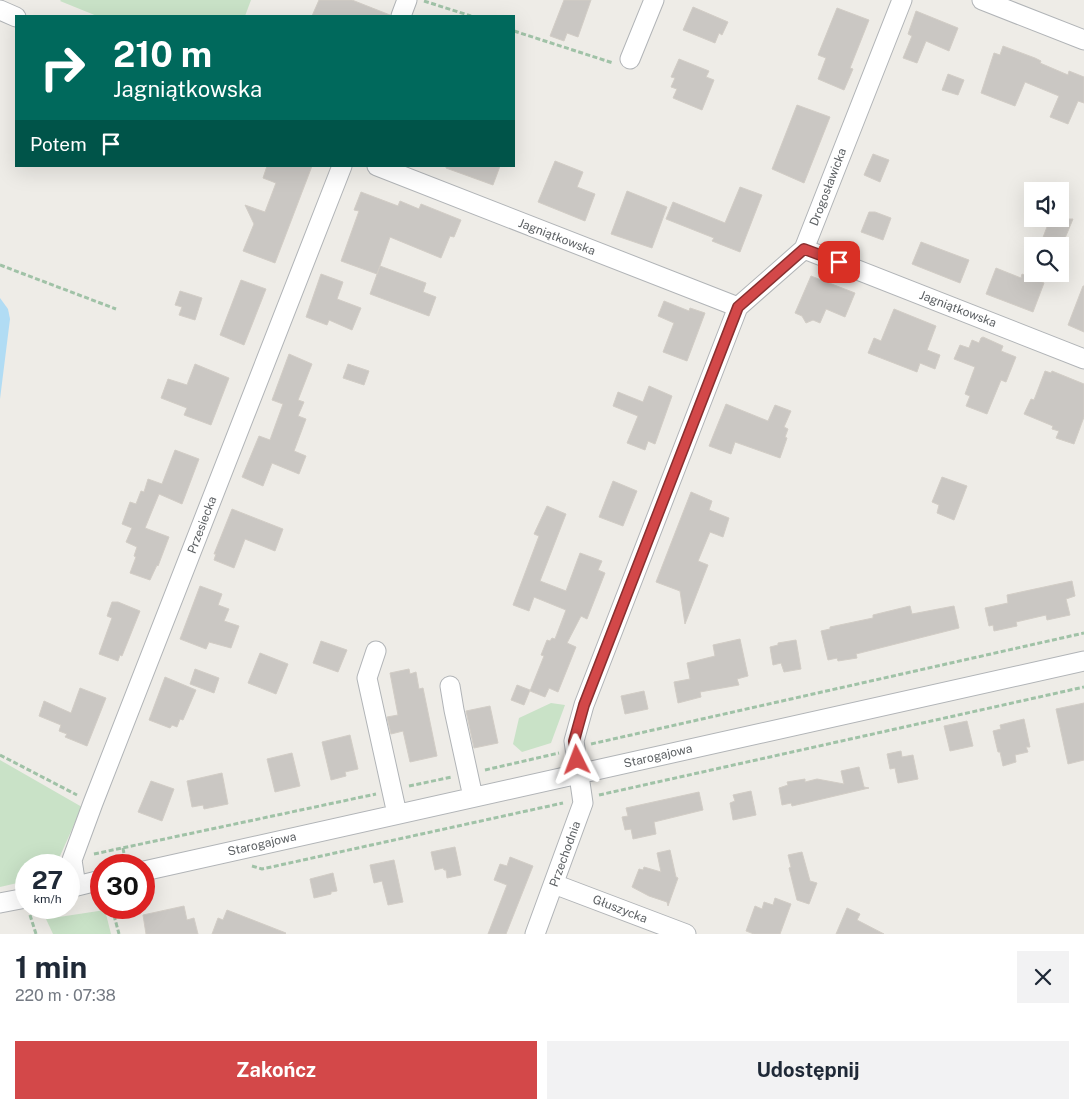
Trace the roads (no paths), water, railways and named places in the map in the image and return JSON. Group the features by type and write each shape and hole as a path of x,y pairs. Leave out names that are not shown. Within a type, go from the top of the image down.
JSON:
{"street":[{"path":"401,15 407,0"},
{"path":"630,59 654,0"},
{"name":"Drogosławicka","path":"579,773 574,741 584,705 738,307 804,249 902,0"},
{"path":"982,0 1084,40"},
{"path":"0,10 15,17"},
{"name":"Przesiecka","path":"74,854 342,167"},
{"name":"Jagniątkowska","path":"380,167 738,307"},
{"name":"Jagniątkowska","path":"804,249 1084,359"},
{"path":"376,651 367,678 397,814"},
{"name":"Starogajowa","path":"155,869 1084,661"},
{"path":"450,686 473,797"},
{"name":"Przechodnia","path":"535,934 583,803 579,773"},
{"name":"Głuszycka","path":"554,884 686,934"},
{"path":"0,903 15,903"}],"water":[{"path":"0,298 8,309 10,319 0,399"}]}
